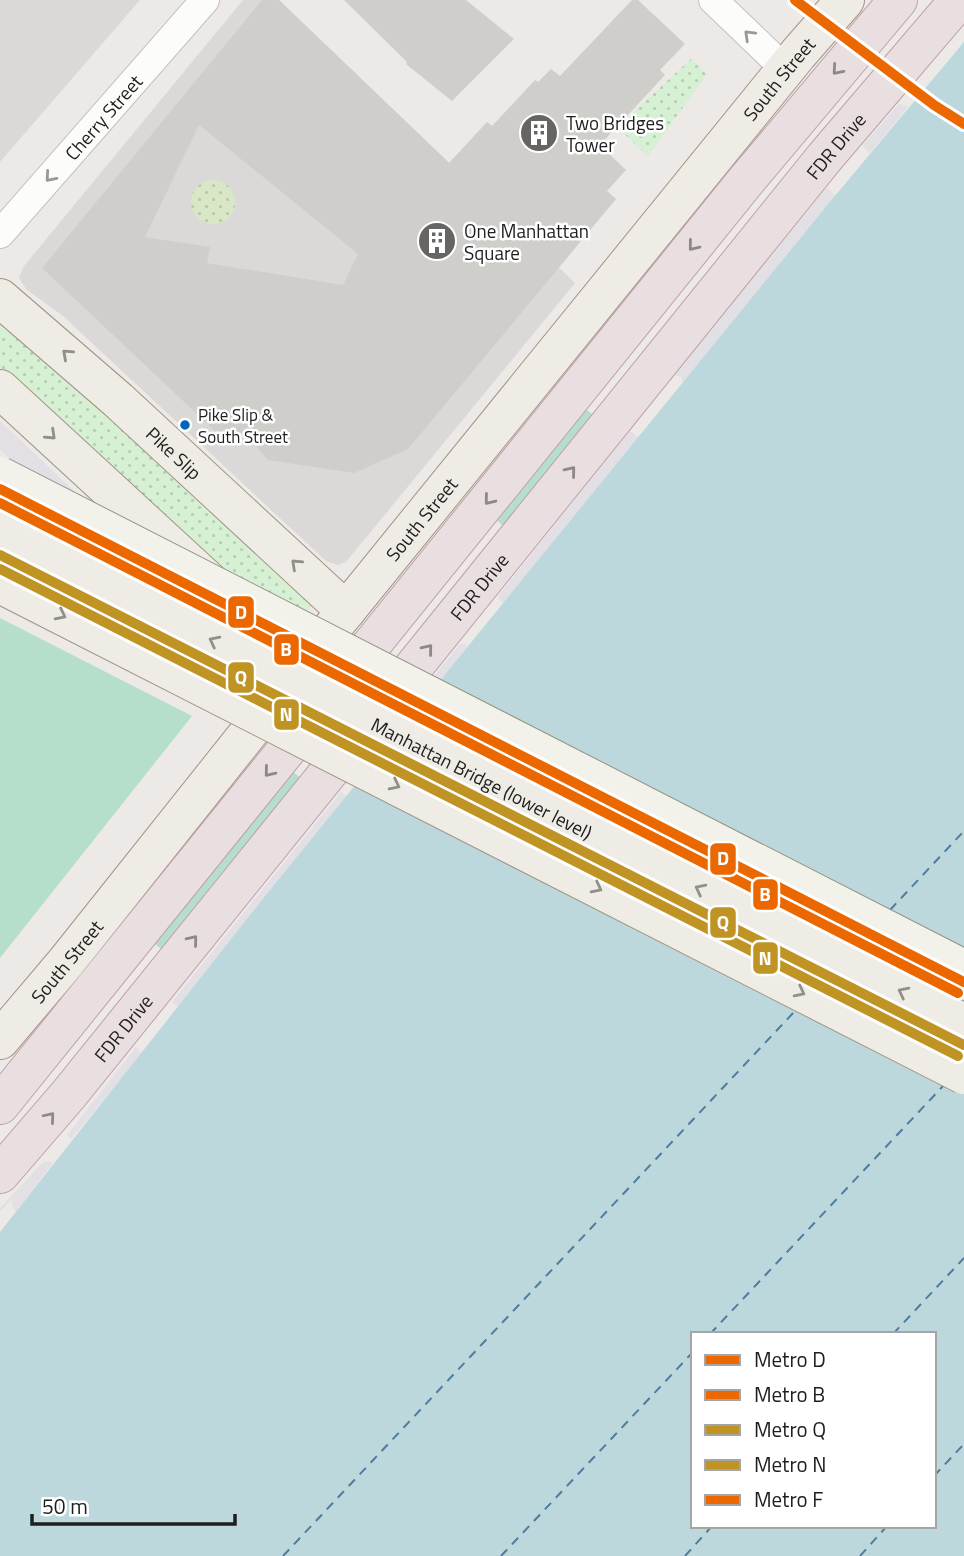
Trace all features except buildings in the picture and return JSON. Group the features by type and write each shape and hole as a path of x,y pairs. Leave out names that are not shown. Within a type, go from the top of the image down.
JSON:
{"highway":[{"path":"0,1105 745,182 898,0"},
{"name":"FDR Drive","path":"2,1173 78,1083 825,157 958,0"}],"main road":[{"name":"South Street","path":"0,1040 845,0"},
{"name":"Pike Slip","path":"0,298 118,400 346,611"},
{"path":"0,389 302,667"},
{"path":"0,476 964,969"},
{"name":"Manhattan Bridge (lower level)","path":"0,532 964,1023"},
{"path":"0,584 964,1075"}],"street":[{"name":"Cherry Street","path":"0,234 205,0"},
{"path":"713,0 786,70"}],"shaded area":[{"path":"0,0 140,0 0,162"},
{"name":"One Manhattan Square","path":"243,0 279,0 575,283 346,562 338,565 326,561 63,316 26,289 19,278 24,266"},
{"path":"899,104 908,107 870,153 863,145"},
{"path":"827,187 835,196 683,384 681,377 675,375"},
{"path":"0,421 77,494 11,460 0,450"},
{"path":"630,431 638,440 504,603 501,602 498,596"},
{"path":"460,644 466,644 468,647 441,679 434,676"},
{"path":"341,792 347,796 179,1007 172,1002"},
{"path":"136,1047 142,1054 71,1139 67,1135"},
{"path":"43,1162 53,1163 16,1211 11,1200 0,1212 0,1208"}],"green space":[{"path":"691,59 707,74 648,156 617,127"},
{"path":"213,180 229,186 235,202 229,218 213,224 197,218 191,202 197,186"},
{"path":"0,326 33,351 84,398 118,422 312,603 307,612 300,617 281,622 0,369"},
{"path":"574,400 605,424 515,535 485,511"},
{"path":"0,618 192,716 0,958"},
{"path":"282,763 312,787 173,958 143,935"}],"water":[{"path":"964,42 964,1556 0,1556 0,1232 262,900 829,203"}],"ferry route":[{"path":"890,910 964,831"},
{"path":"856,946 864,937"},
{"path":"283,1556 795,1011"},
{"path":"712,1332 944,1085"},
{"path":"895,1332 964,1258"},
{"path":"501,1556 691,1354"},
{"path":"936,1474 964,1444"},
{"path":"685,1556 710,1528"},
{"path":"860,1556 885,1528"}],"metro line":[{"name":"F","path":"795,0 934,105 964,124"},
{"name":"D","path":"0,489 964,982"},
{"name":"B","path":"0,503 958,993"},
{"name":"Q","path":"0,555 964,1045"},
{"name":"N","path":"0,569 958,1056"}],"place":[{"name":"Two Bridges Tower","path":"539,133"},
{"name":"One Manhattan Square","path":"437,241"},
{"name":"Pike Slip & South Street","path":"185,425"}]}
